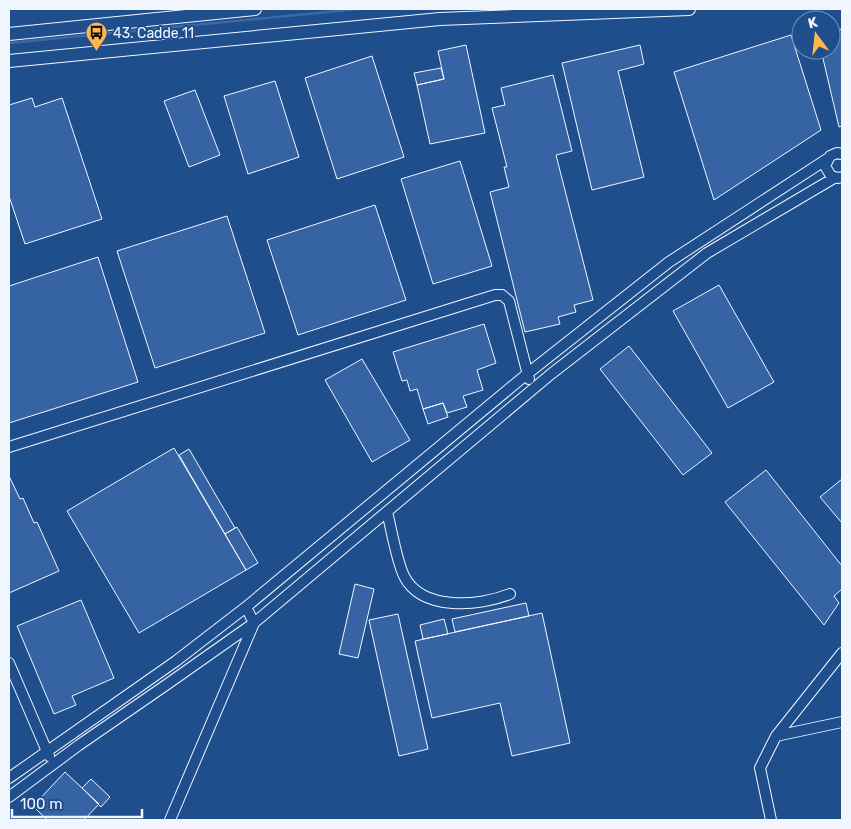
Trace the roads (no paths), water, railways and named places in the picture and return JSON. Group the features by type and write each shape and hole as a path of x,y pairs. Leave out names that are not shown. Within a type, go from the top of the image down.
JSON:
{"main road":[{"path":"9,34 255,9"},
{"path":"9,61 440,19 689,9"}],"street":[{"path":"9,778 176,661 246,607 528,374 670,262 833,154 841,153"},
{"path":"827,159 826,170 831,176 838,177"},
{"path":"9,797 254,623 533,389 707,253 838,177"},
{"path":"9,447 495,295 502,295 509,301 533,389"},
{"path":"387,512 404,574 407,581 418,591 429,597 464,604 488,602 510,594"},
{"path":"170,820 254,623 246,607"},
{"path":"771,820 760,768 776,736 842,653"},
{"path":"9,663 53,764"},
{"path":"776,736 842,722"}],"waterway":[{"path":"9,43 359,9"}],"place":[{"name":"43. Cadde 11","path":"97,52"}]}
